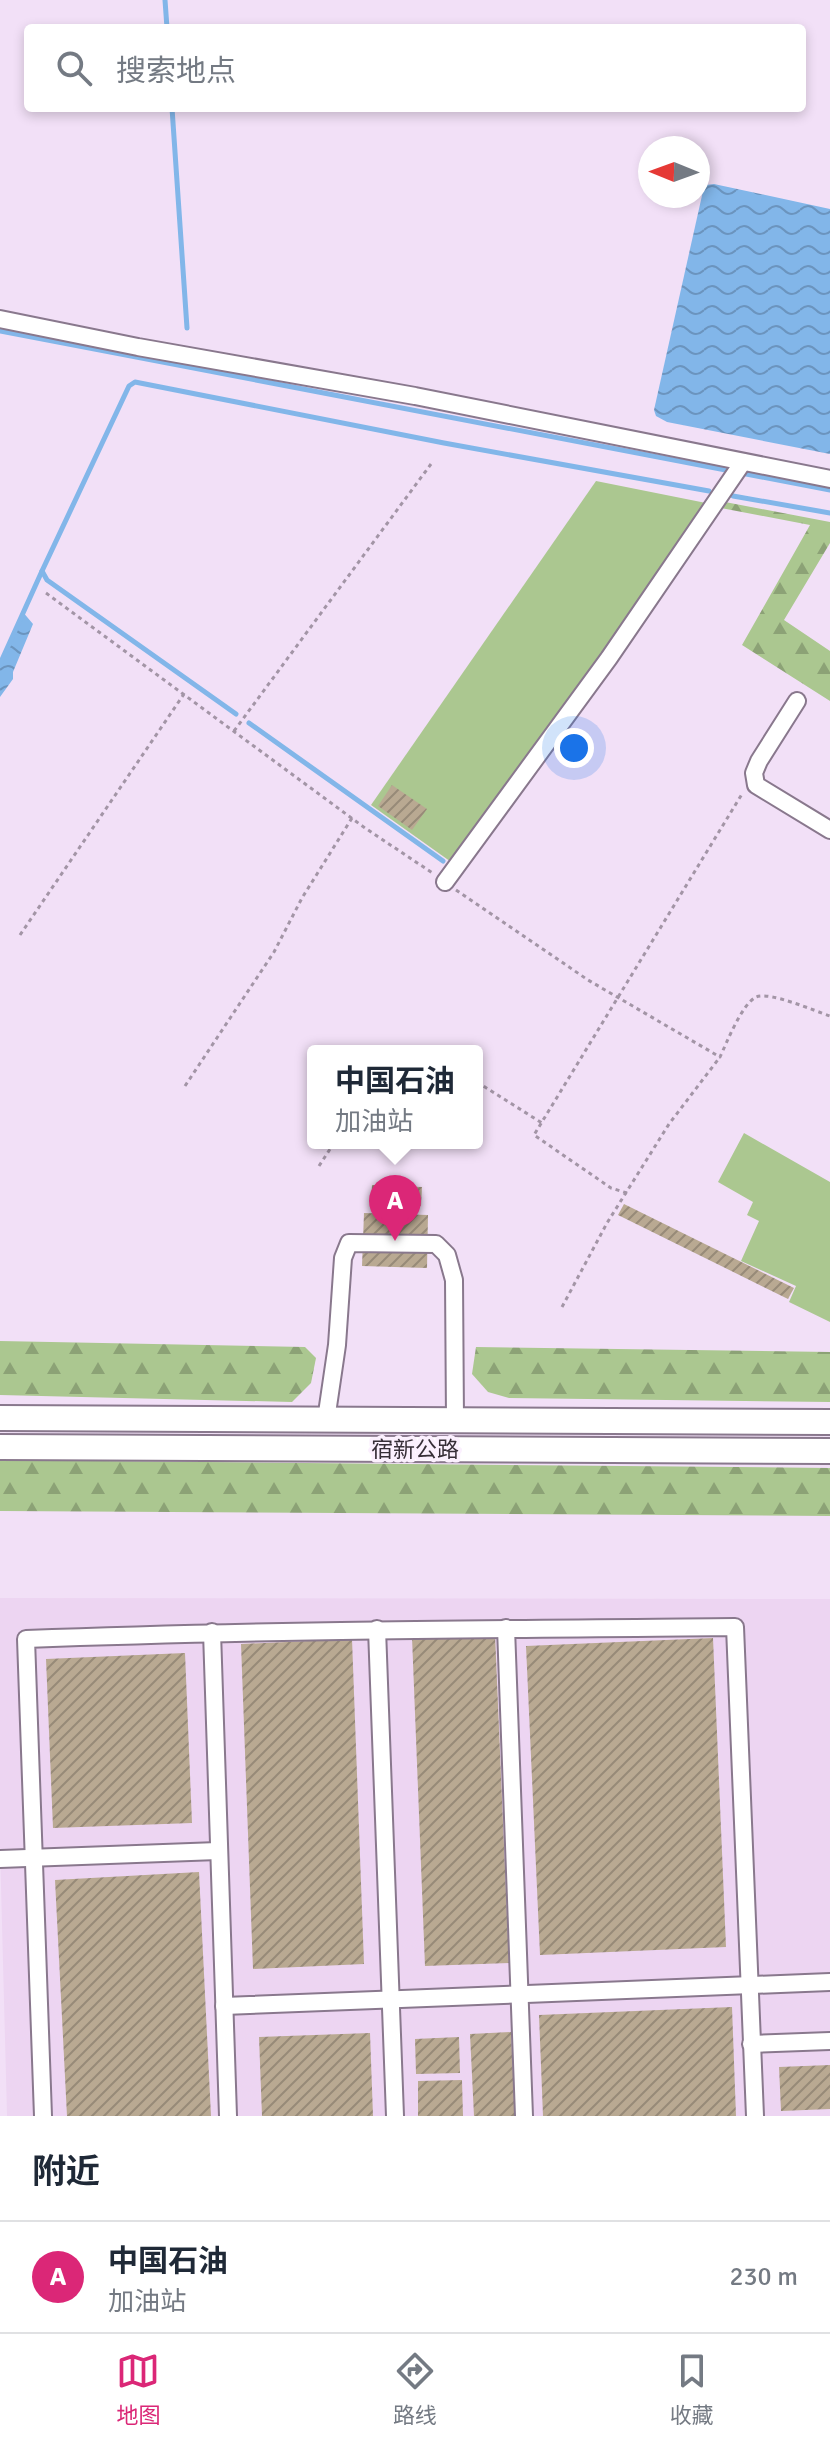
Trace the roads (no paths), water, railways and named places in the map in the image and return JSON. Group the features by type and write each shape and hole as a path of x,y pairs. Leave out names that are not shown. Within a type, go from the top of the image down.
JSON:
{"highway":[{"name":"宿新公路","path":"0,1418 830,1422"},
{"name":"宿新公路","path":"0,1447 830,1451"}],"street":[{"path":"0,319 415,396 830,479"},
{"path":"445,882 609,658 743,462"},
{"path":"797,701 754,773 756,785 830,830"},
{"path":"326,1420 337,1345 343,1258 349,1243 436,1244 447,1255 454,1280 455,1420"},
{"path":"43,2116 26,1639 377,1629 735,1627 755,2116"},
{"path":"506,1628 524,2116"},
{"path":"377,1629 395,2116"},
{"path":"212,1632 228,2116"},
{"path":"0,1859 218,1851"},
{"path":"224,2006 830,1982"},
{"path":"751,2044 830,2041"}],"water":[{"path":"710,184 830,209 830,454 667,422 656,416 654,410 699,208 710,208"},
{"path":"22,611 33,624 13,679 0,697 0,664"}],"waterway":[{"path":"165,0 167,24"},
{"path":"172,112 187,328"},
{"path":"0,331 731,471"},
{"path":"236,714 47,580 42,571 129,386 135,382 709,491"},
{"path":"741,473 830,490"},
{"path":"733,496 830,513"},
{"path":"0,664 42,571"},
{"path":"249,723 443,861"}],"place":[{"name":"中国石油","path":"395,1241"}]}
